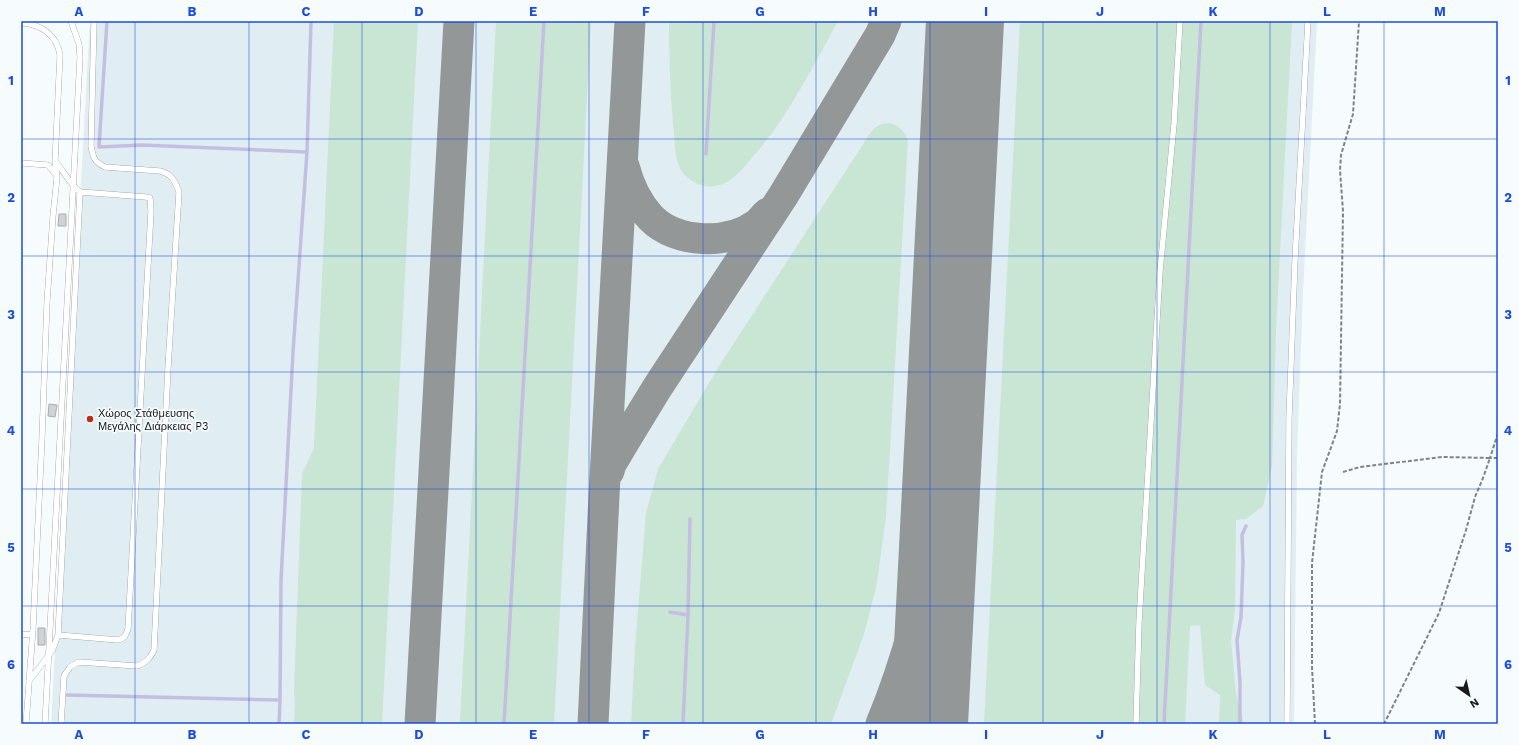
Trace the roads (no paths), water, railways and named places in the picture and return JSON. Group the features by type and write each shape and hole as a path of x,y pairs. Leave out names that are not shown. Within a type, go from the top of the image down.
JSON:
{"lane":[{"path":"45,724 80,57 79,44 71,21"},
{"path":"61,724 64,676 70,667 79,662 137,666 150,658 154,650 168,368 179,192 176,183 167,173 160,171 105,167 97,164 93,157 91,146 94,21"},
{"path":"1136,724 1140,614 1160,271 1174,124 1180,21"},
{"path":"1287,724 1289,423 1295,260 1308,21"},
{"path":"21,23 38,26 47,32 55,40 60,55 55,162 57,177 52,224 47,302 43,430 26,724"},
{"path":"55,162 63,170 73,186 80,192 150,198 151,211 128,629 126,635 118,640 58,635"},
{"path":"21,163 48,165 57,177"},
{"path":"29,682 52,651 58,635 80,192"},
{"path":"21,634 32,635"}],"waterway":[{"path":"66,695 280,700 281,580 293,352 307,152 142,145 99,147 107,21"},
{"path":"307,152 311,21"},
{"path":"504,724 544,21"},
{"path":"706,154 714,21"},
{"path":"1164,724 1201,21"},
{"path":"670,612 688,615 690,519"},
{"path":"1240,724 1240,683 1237,640 1241,617 1243,562 1242,535 1246,526"},
{"path":"683,724 688,615"},
{"path":"279,724 280,700"}],"place":[{"name":"Χώρος Στάθμευσης Μεγάλης Διάρκειας P3","path":"90,419"}]}
